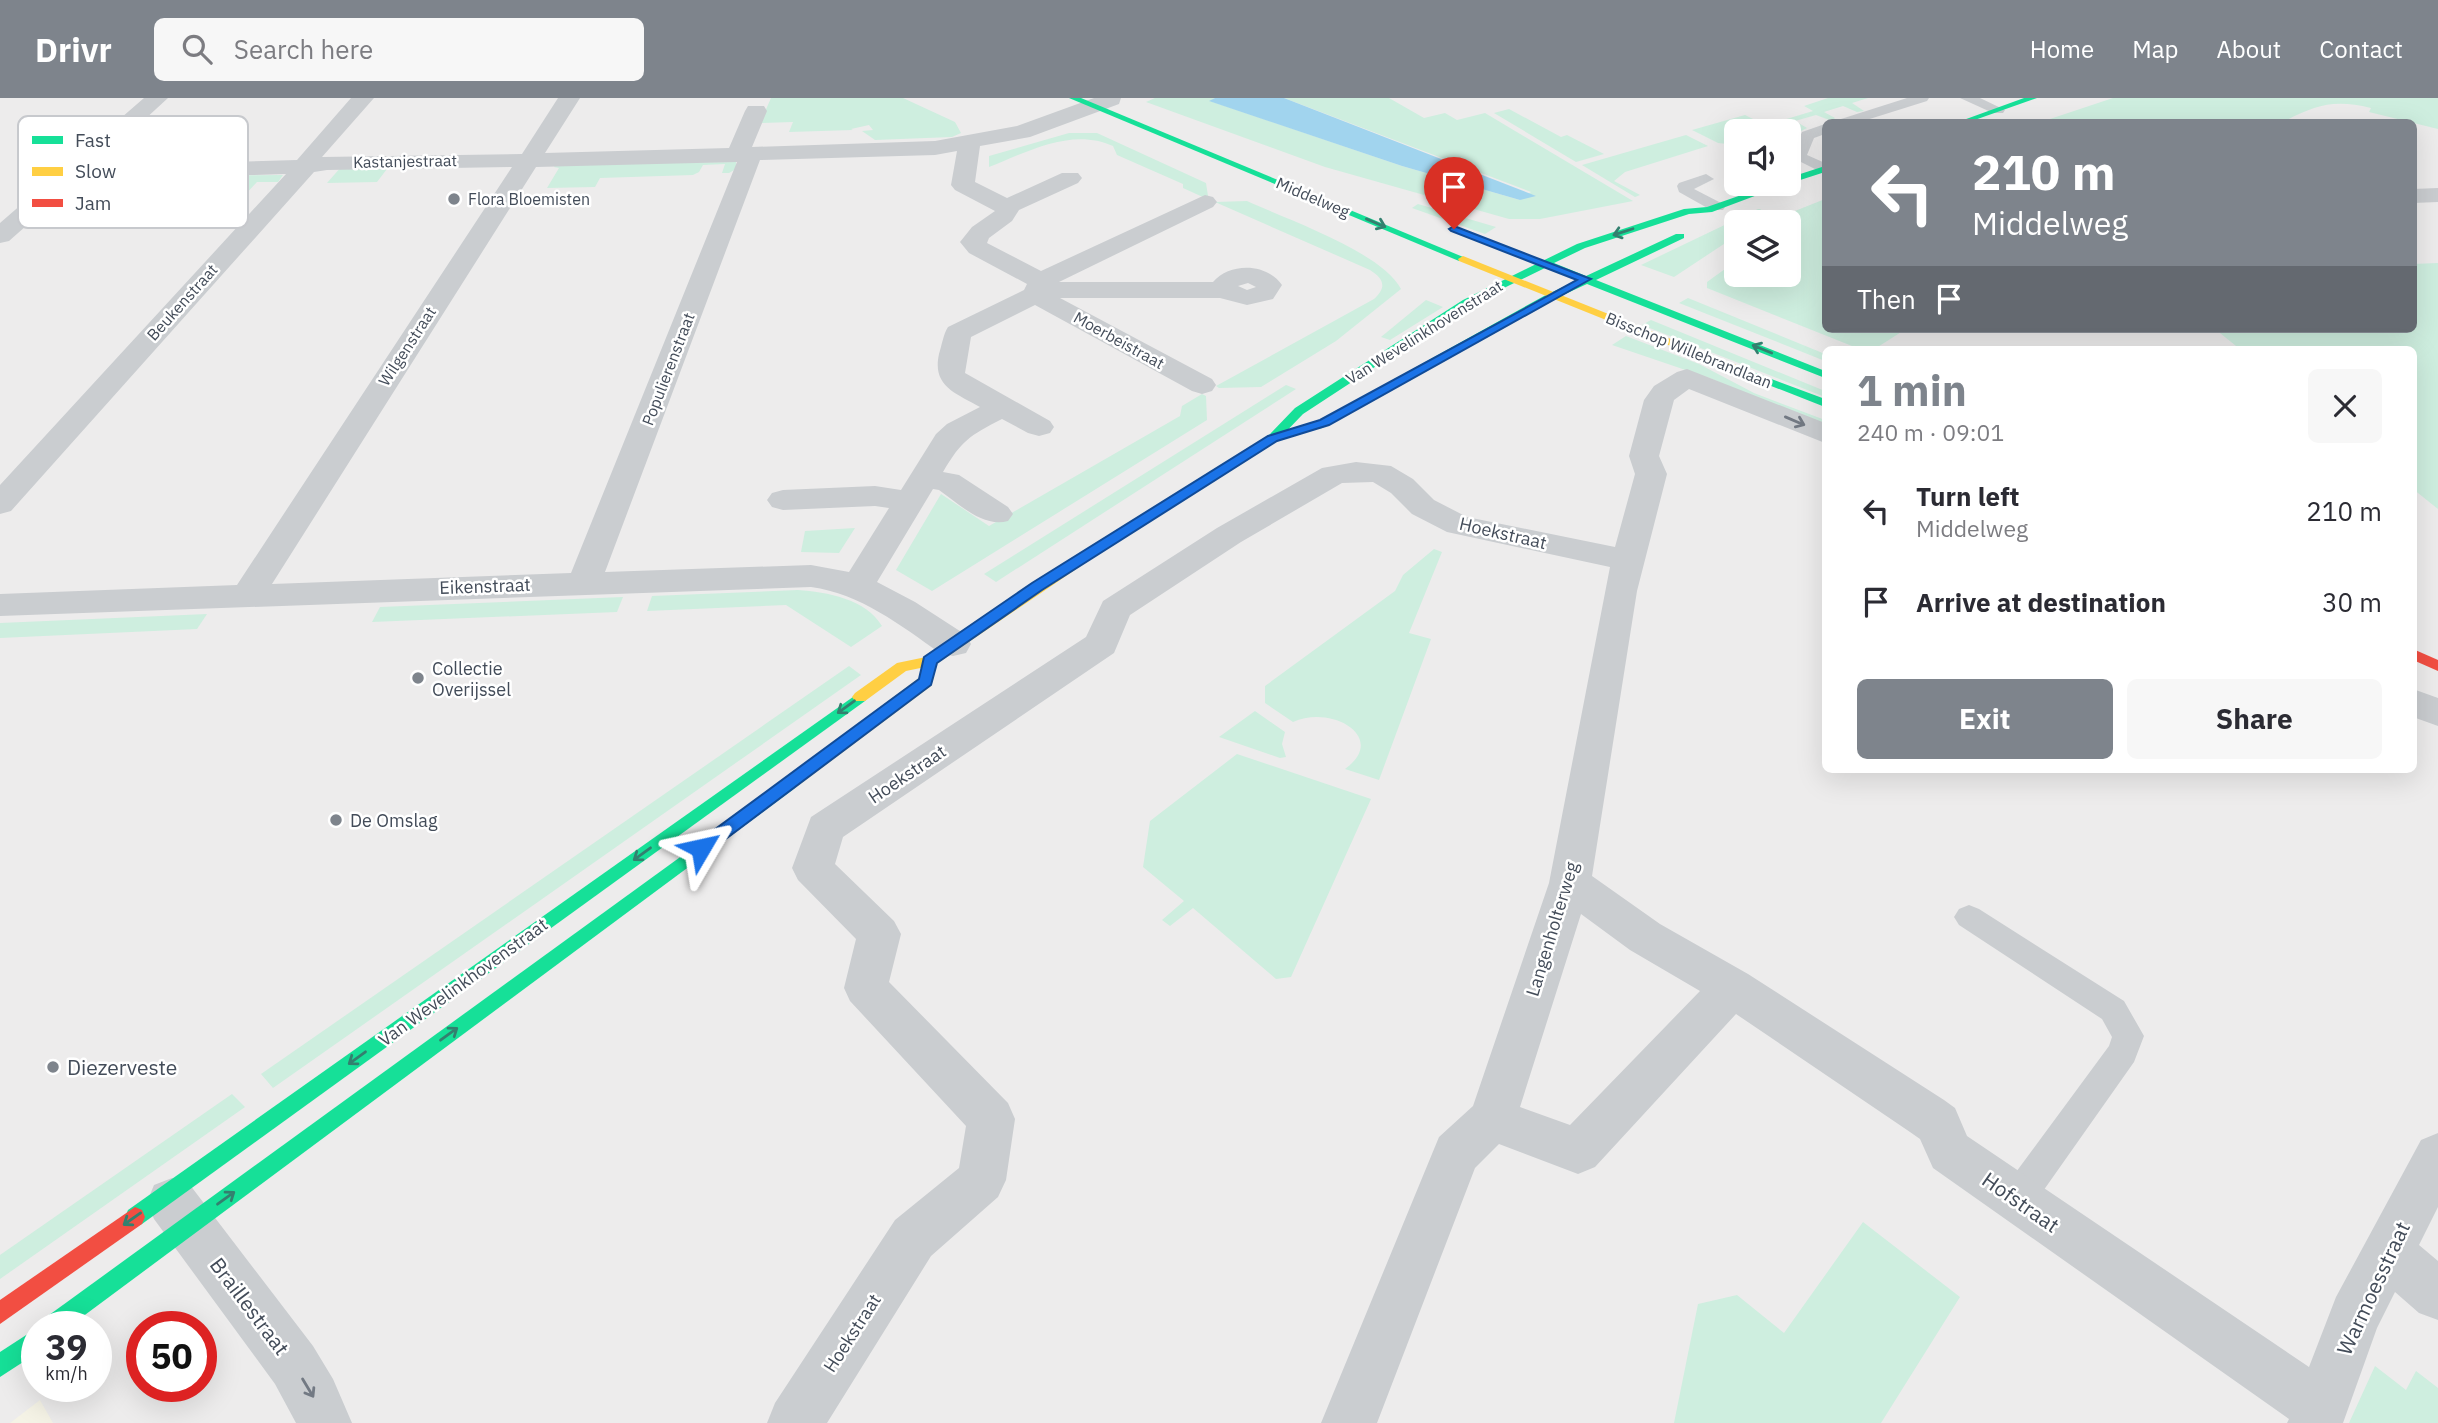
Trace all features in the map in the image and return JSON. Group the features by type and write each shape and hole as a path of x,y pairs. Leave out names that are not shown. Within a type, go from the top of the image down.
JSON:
{"main road":[{"path":"1971,119 2034,98"},
{"path":"1097,100 1259,157"},
{"name":"Middelweg","path":"1097,100 1553,295"},
{"path":"1801,177 1822,170"},
{"name":"Van Wevelinkhovenstraat","path":"1273,438 1325,423 1553,295 1755,196"},
{"name":"Van Wevelinkhovenstraat","path":"69,1311 178,1210 902,667 941,652 1042,583 1273,438 1299,411 1467,303 1581,246 1688,211 1706,218"},
{"path":"1520,254 1586,279"},
{"name":"Bisschop Willebrandlaan","path":"1586,279 1822,374"},
{"name":"Bisschop Willebrandlaan","path":"1553,295 1624,327 1822,402"},
{"name":"Van Wevelinkhovenstraat","path":"0,1313 178,1210 901,701 926,681 941,652"},
{"path":"2417,656 2438,666"},
{"path":"0,1366 21,1351"}],"street":[{"path":"137,116 157,98"},
{"name":"Beukenstraat","path":"0,504 284,188 315,177 309,159 363,98"},
{"name":"Wilgenstraat","path":"247,596 569,98"},
{"name":"Kastanjestraat","path":"248,176 315,177 327,163 520,171 738,167 969,144 1032,129 1097,100"},
{"path":"738,167 756,111"},
{"path":"969,144 963,185 1006,207"},
{"name":"Populierenstraat","path":"584,582 738,167"},
{"name":"Kastanjestraat","path":"432,184 520,171"},
{"name":"Moerbeistraat","path":"1070,178 1006,207 1007,211 1001,220 979,232 973,242 1038,288 1202,385"},
{"path":"2417,196 2438,195"},
{"path":"12,196 18,196"},
{"name":"Moerbeistraat","path":"1039,427 1016,413 1000,408 952,377 950,369 954,341 964,328 1205,202"},
{"path":"0,236 18,221"},
{"name":"Moerbeistraat","path":"1038,288 1226,290"},
{"name":"Bisschop Willebrandlaan","path":"1686,378 1822,433"},
{"name":"Langenholterweg","path":"1349,1423 1456,1153 1492,1119 1570,883 1627,560 1637,533 1651,474 1644,456 1659,400 1664,392 1686,378"},
{"path":"858,586 950,437 1000,408"},
{"name":"Hoekstraat","path":"795,1423 913,1238 982,1180 992,1119 866,988 879,934 813,868 825,828 1101,644 1115,609 1229,535 1333,475 1356,471 1380,473 1402,486 1423,506 1458,525 1627,560"},
{"path":"783,500 875,496 948,482 998,514"},
{"name":"Eikenstraat","path":"0,605 584,582 811,576 842,579 876,594 941,652"},
{"path":"2417,704 2438,713"},
{"name":"Hofstraat","path":"1570,883 1645,937 1732,987 1938,1124 1950,1152 2318,1416"},
{"path":"1492,1119 1578,1151 1732,987"},
{"name":"Warmoesstraat","path":"2318,1416 2355,1316 2438,1156"},
{"name":"Braillestraat","path":"178,1210 294,1365 314,1398 324,1423"},
{"path":"2388,1253 2438,1294"}],"lane":[{"path":"1856,119 1922,98"},
{"path":"1967,98 1998,110"},
{"path":"1801,145 1807,135 1822,130"},
{"path":"1801,160 1822,168"},
{"path":"1706,179 1685,186 1706,218"},
{"path":"1969,917 2113,1010 2128,1036 2123,1052 2017,1199"}],"shaded area":[{"path":"41,1402 53,1423 10,1423"}],"green space":[{"path":"771,98 903,98 955,122 961,133 952,137 875,140 862,131 873,130 869,125 851,129 853,130 789,132 793,122 760,123"},
{"path":"1155,98 1215,98 1210,101 1402,166 1520,200 1531,192 1284,98 1389,98 1424,118 1445,113 1457,120 1485,113 1633,201 1540,219 1509,219 1325,167 1146,102"},
{"path":"1828,98 1868,98 1852,103 1864,111 1857,112 1843,106 1824,112 1834,119 1816,115 1801,119 1787,119 1813,111 1804,106"},
{"path":"2113,98 2438,98 2438,129 2417,124 2417,119 2397,119 2369,112 2371,108 2346,104 2325,105 2289,119 2050,119"},
{"path":"1509,109 1561,137 1567,135 1604,154 1576,162 1494,113"},
{"path":"1745,115 1753,119 1731,119"},
{"path":"1724,121 1724,144 1718,143 1692,130"},
{"path":"1069,133 1097,133 1206,183 1208,196 1205,198 1183,188 1183,184 1117,155 1113,146 1082,139 1050,144 989,167 989,156"},
{"path":"1686,135 1708,146 1625,172 1614,181 1640,195 1635,197 1582,165"},
{"path":"736,162 736,169 729,173 722,173 725,164 703,165 699,172 693,175 600,178 595,187 547,188 559,168 554,167 556,164"},
{"path":"390,165 377,182 327,183 342,166"},
{"path":"248,175 283,175 278,182 257,182 248,192"},
{"path":"1822,200 1822,333 1900,333 1879,346 1852,346 1707,288 1707,282 1724,270 1724,287 1801,287 1801,210 1798,210"},
{"path":"1247,201 1354,250 1391,275 1401,289 1336,341 1261,387 1219,388 1216,386 1374,299 1382,287 1381,280 1370,270 1215,202"},
{"path":"1418,204 1496,227 1485,234 1412,208"},
{"path":"1724,225 1724,244 1674,277 1641,265"},
{"path":"2438,263 2438,509 2417,492 2417,346 2236,346 2220,333 2417,333 2417,264"},
{"path":"1688,298 1822,353 1822,360 1679,303"},
{"path":"1426,300 1443,307 1390,340 1381,337"},
{"path":"1651,320 1822,390 1822,396 1642,325"},
{"path":"1626,336 1699,364 1754,393 1822,419 1822,428 1712,379 1612,345"},
{"path":"1286,385 1296,389 996,582 984,574"},
{"path":"1202,394 1206,396 1207,420 932,591 896,570 941,494 989,526 1180,416 1182,406"},
{"path":"855,528 839,553 801,552 805,531"},
{"path":"1434,549 1442,552 1409,633 1431,639 1379,780 1345,769 1357,757 1361,746 1358,735 1350,727 1323,717 1293,722 1265,703 1265,686 1395,591 1403,575"},
{"path":"798,590 833,595 856,603 866,609 882,626 851,647 786,605 647,611 652,596"},
{"path":"623,597 617,612 372,622 380,607"},
{"path":"207,614 197,629 0,638 0,623"},
{"path":"849,666 861,675 273,1088 261,1074"},
{"path":"1255,711 1285,732 1282,744 1286,757 1280,758 1219,737"},
{"path":"1237,754 1371,799 1291,977 1276,979 1193,908 1170,926 1162,920 1184,901 1143,867 1150,821"},
{"path":"232,1094 245,1107 0,1279 0,1255"},
{"path":"1863,1222 1960,1297 1881,1423 1674,1423 1698,1304 1737,1295 1784,1333"},
{"path":"2375,1366 2406,1390 2416,1371 2438,1388 2438,1423 2349,1423"}],"water":[{"path":"1215,98 1284,98 1536,196 1520,200 1402,166 1209,101"}],"traffic: fast":[{"path":"1073,98 1463,259"},
{"path":"1971,119 2033,98"},
{"path":"1801,177 1822,170"},
{"path":"1086,556 1273,438 1299,411 1467,302 1581,246 1688,211 1708,210 1748,196"},
{"path":"1318,425 1548,298 1680,236"},
{"path":"1552,266 1822,374"},
{"path":"1737,369 1822,402"},
{"path":"135,1217 860,697"},
{"path":"73,1311 789,784"},
{"path":"0,1366 21,1351"}],"traffic: slow":[{"path":"1463,259 1737,369"},
{"path":"860,697 902,667 930,661 1086,556"},
{"path":"789,784 926,682 927,677"}],"traffic: jam":[{"path":"2417,656 2438,666"},
{"path":"0,1313 135,1217"}],"place":[{"name":"Flora Bloemisten","path":"454,199"},
{"name":"Collectie Overijssel","path":"418,678"},
{"name":"De Omslag","path":"336,820"},
{"name":"Diezerveste","path":"53,1067"}],"route":[{"path":"701,848 901,701 926,681 930,661 1037,586 1273,438 1325,423 1586,279 1454,229"}]}
